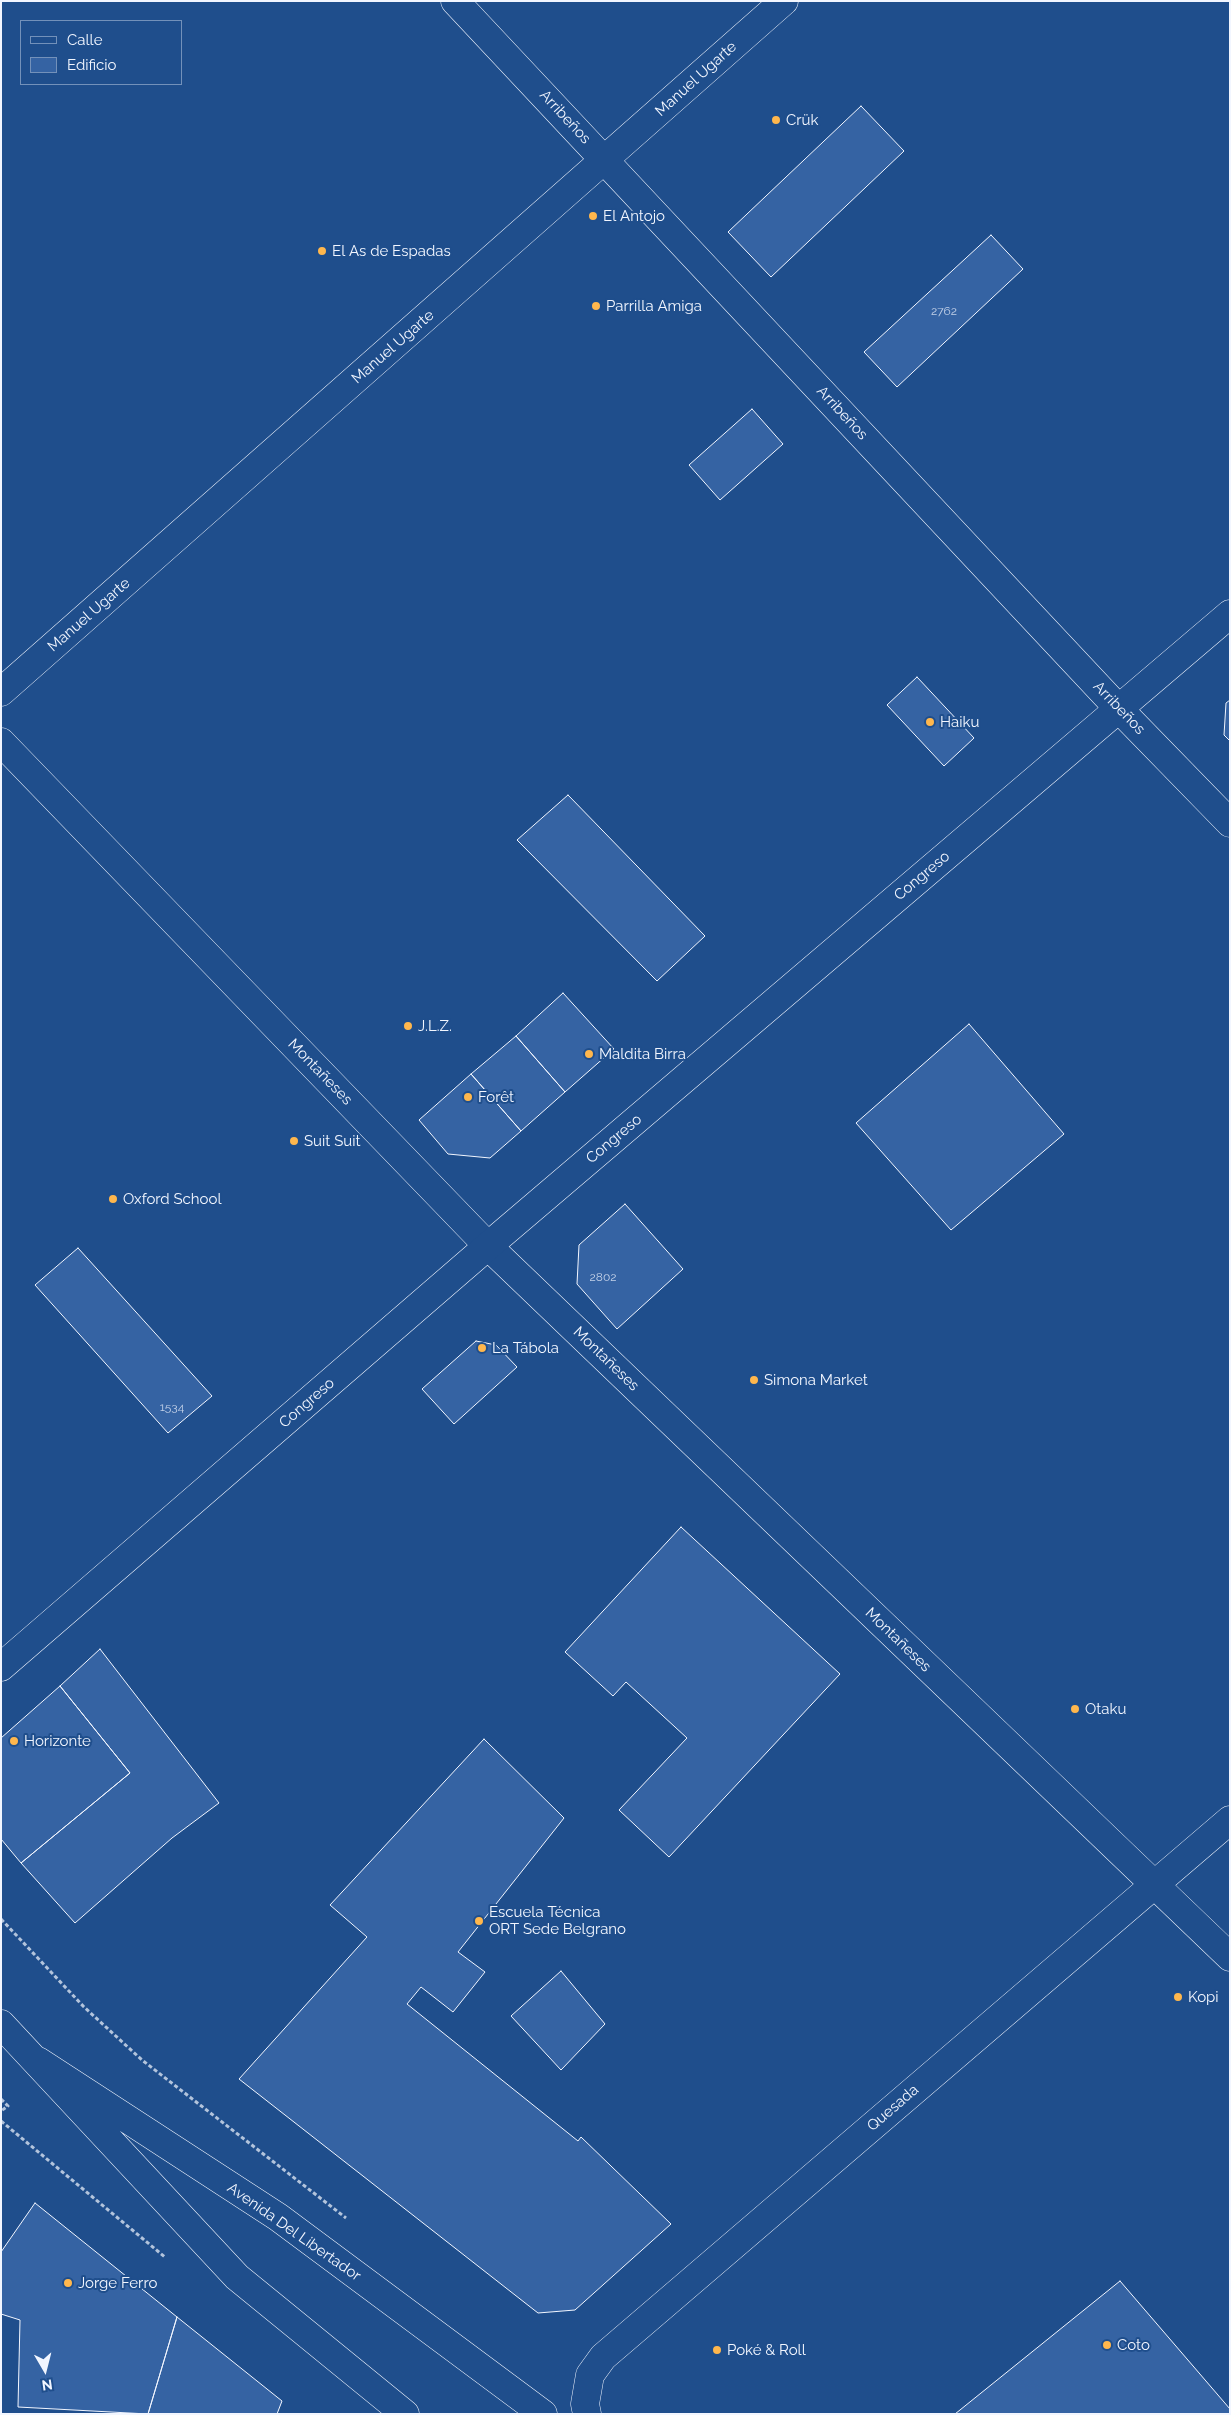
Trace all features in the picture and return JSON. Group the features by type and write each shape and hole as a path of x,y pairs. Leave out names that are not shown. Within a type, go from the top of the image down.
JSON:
{"street":[{"name":"Arribeños","path":"455,1 1119,709 1230,823"},
{"name":"Manuel Ugarte","path":"1,692 784,1"},
{"name":"Congreso","path":"1,1667 488,1246 1230,614"},
{"name":"Montañeses","path":"1,742 488,1246 1153,1886 1230,1957"},
{"name":"Quesada","path":"587,2414 585,2404 590,2375 603,2357 1230,1820"},
{"name":"Avenida Del Libertador","path":"1,2024 38,2061 237,2277 406,2414"},
{"name":"Avenida Del Libertador","path":"38,2061 278,2217 543,2414"}],"path":[{"path":"1,1920 84,2007 142,2060 352,2223"},
{"path":"1,2098 8,2106 1,2111"}],"building":[{"path":"861,106 904,151 771,277 728,232"},
{"path":"991,235 1023,269 897,387 864,352"},
{"path":"752,409 783,444 720,500 689,465"},
{"name":"Haiku","path":"917,677 974,738 944,766 887,705"},
{"path":"1230,700 1230,741 1224,735 1226,703"},
{"path":"568,795 705,936 657,981 517,840"},
{"path":"563,993 614,1049 565,1092 516,1036"},
{"path":"969,1024 1064,1134 951,1230 856,1123"},
{"path":"516,1036 565,1092 521,1131 471,1074"},
{"name":"Forêt","path":"471,1074 521,1131 490,1158 448,1154 419,1120"},
{"path":"625,1204 683,1269 617,1329 577,1284 579,1245"},
{"path":"78,1248 212,1396 168,1433 35,1285"},
{"path":"476,1341 496,1345 517,1367 454,1424 422,1389"},
{"path":"681,1527 840,1674 669,1857 619,1810 687,1738 626,1682 613,1696 565,1652"},
{"path":"100,1649 219,1803 172,1838 75,1923 21,1863 130,1773 60,1686"},
{"path":"60,1686 130,1773 21,1863 1,1839 1,1738"},
{"path":"484,1739 564,1818 458,1952 485,1972 453,2012 421,1987 407,2004 578,2141 581,2137 671,2224 575,2310 538,2313 239,2079 367,1937 330,1905"},
{"path":"561,1971 605,2024 561,2070 511,2016"},
{"name":"Jorge Ferro","path":"35,2203 177,2317 148,2414 18,2407 20,2320 1,2314 1,2252"},
{"name":"Coto","path":"1120,2281 1230,2409 1230,2414 955,2414"},
{"path":"177,2317 282,2401 277,2414 148,2414"}],"place":[{"name":"Crük","path":"776,120"},
{"name":"El Antojo","path":"593,216"},
{"name":"El As de Espadas","path":"322,251"},
{"name":"Parrilla Amiga","path":"596,306"},
{"name":"Haiku","path":"930,722"},
{"name":"J.L.Z.","path":"408,1026"},
{"name":"Maldita Birra","path":"589,1054"},
{"name":"Forêt","path":"468,1097"},
{"name":"Suit Suit","path":"294,1141"},
{"name":"Oxford School","path":"113,1199"},
{"name":"La Tábola","path":"482,1348"},
{"name":"Simona Market","path":"754,1380"},
{"name":"Otaku","path":"1075,1709"},
{"name":"Horizonte","path":"14,1741"},
{"name":"Escuela Técnica ORT Sede Belgrano","path":"479,1921"},
{"name":"Kopi","path":"1178,1997"},
{"name":"Jorge Ferro","path":"68,2283"},
{"name":"Coto","path":"1107,2345"},
{"name":"Poké & Roll","path":"717,2350"}]}
